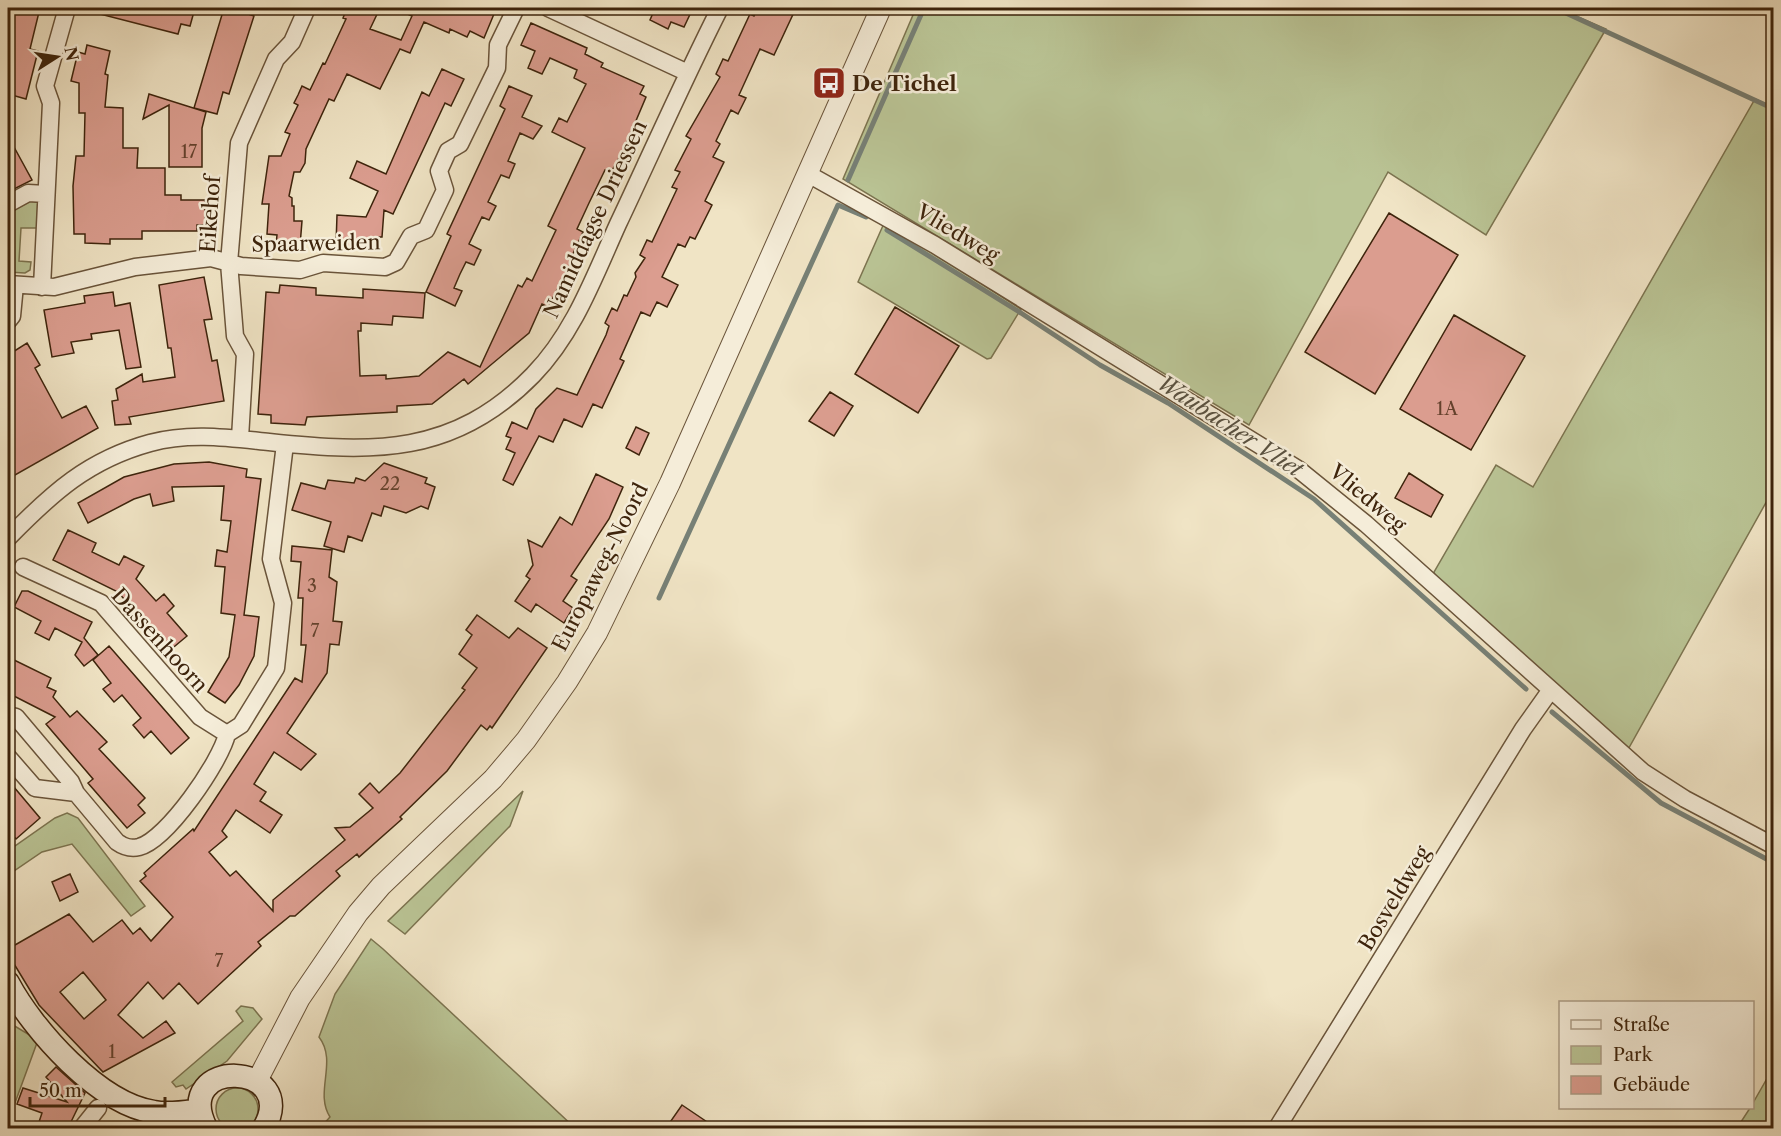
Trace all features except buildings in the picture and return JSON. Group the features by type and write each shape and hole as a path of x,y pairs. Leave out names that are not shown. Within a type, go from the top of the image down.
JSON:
{"main road":[{"path":"8,983 30,1018 81,1072 109,1093 155,1120 178,1113 203,1119 201,1101 208,1086 223,1076 241,1074 257,1082 270,1103 268,1120 264,1128"}],"street":[{"path":"42,287 51,103 45,86 67,8"},
{"name":"Eikehof","path":"240,438 245,354 235,336 229,263 238,143 276,59 292,42 307,8"},
{"name":"Spaarweiden","path":"8,321 12,316 11,284 42,287 66,285 135,267 182,259 211,258 229,263 300,270 323,263 385,267 396,262 411,236 426,230 445,190 439,171 448,151 460,144 497,68 498,45 516,8"},
{"path":"548,8 688,73"},
{"name":"Namiddagse Driessen","path":"8,538 60,486 86,469 115,455 152,442 197,436 376,449 417,443 449,432 481,416 506,399 533,375 571,327 720,8"},
{"name":"Europaweg-Noord","path":"257,1082 300,998 358,914 381,886 493,778 549,708 585,652 647,533 881,8"},
{"name":"Vliedweg","path":"808,174 918,235 1298,469 1366,524 1550,691 1658,783 1773,846"},
{"path":"8,204 28,193 46,194"},
{"path":"8,715 16,717 71,782 76,793 117,842 124,847 138,848 182,812 223,751 227,734 241,725 276,668 283,603 271,560 285,444"},
{"name":"Dassenhoorn","path":"23,567 100,603 200,717 227,734"},
{"name":"Bosveldweg","path":"1277,1128 1522,729 1550,691"},
{"path":"8,757 35,788 76,793"},
{"path":"82,1128 98,1108"}],"green space":[{"path":"916,8 1558,8 1606,29 1486,235 1388,172 1249,425 843,179"},
{"path":"1755,99 1773,107 1773,490 1626,753 1437,582 1434,572 1496,465 1533,487"},
{"path":"38,197 37,228 21,228 19,261 31,262 30,270 25,273 8,272 8,213"},
{"path":"885,221 1021,309 991,358 987,359 858,282"},
{"path":"523,791 510,826 405,934 388,921"},
{"path":"67,813 78,818 145,906 131,916 72,844 42,852 8,875 8,851 55,818"},
{"path":"371,939 575,1128 320,1128 330,1117 324,1097 326,1057 319,1037 335,994"},
{"path":"241,1006 253,1008 262,1019 227,1061 186,1089 183,1085 176,1087 172,1082 243,1021 236,1011"},
{"path":"8,1022 38,1040 8,1122"},
{"path":"1773,1068 1773,1128 1737,1128 1749,1109 1754,1109 1754,1101"},
{"path":"237,1088 245,1089 252,1094 257,1101 257,1117 252,1124 245,1129 237,1130 229,1129 222,1124 217,1117 216,1109 217,1101 222,1094 229,1089"}],"waterway":[{"name":"Waubacher Vliet","path":"848,180 924,8"},
{"path":"1555,8 1774,109"},
{"path":"659,598 838,205 866,217"},
{"name":"Waubacher Vliet","path":"887,230 1100,365 1168,403 1314,499 1526,689"},
{"name":"Waubacher Vliet","path":"1552,712 1661,803 1774,863"}],"place":[{"name":"De Tichel","path":"829,83"}]}
